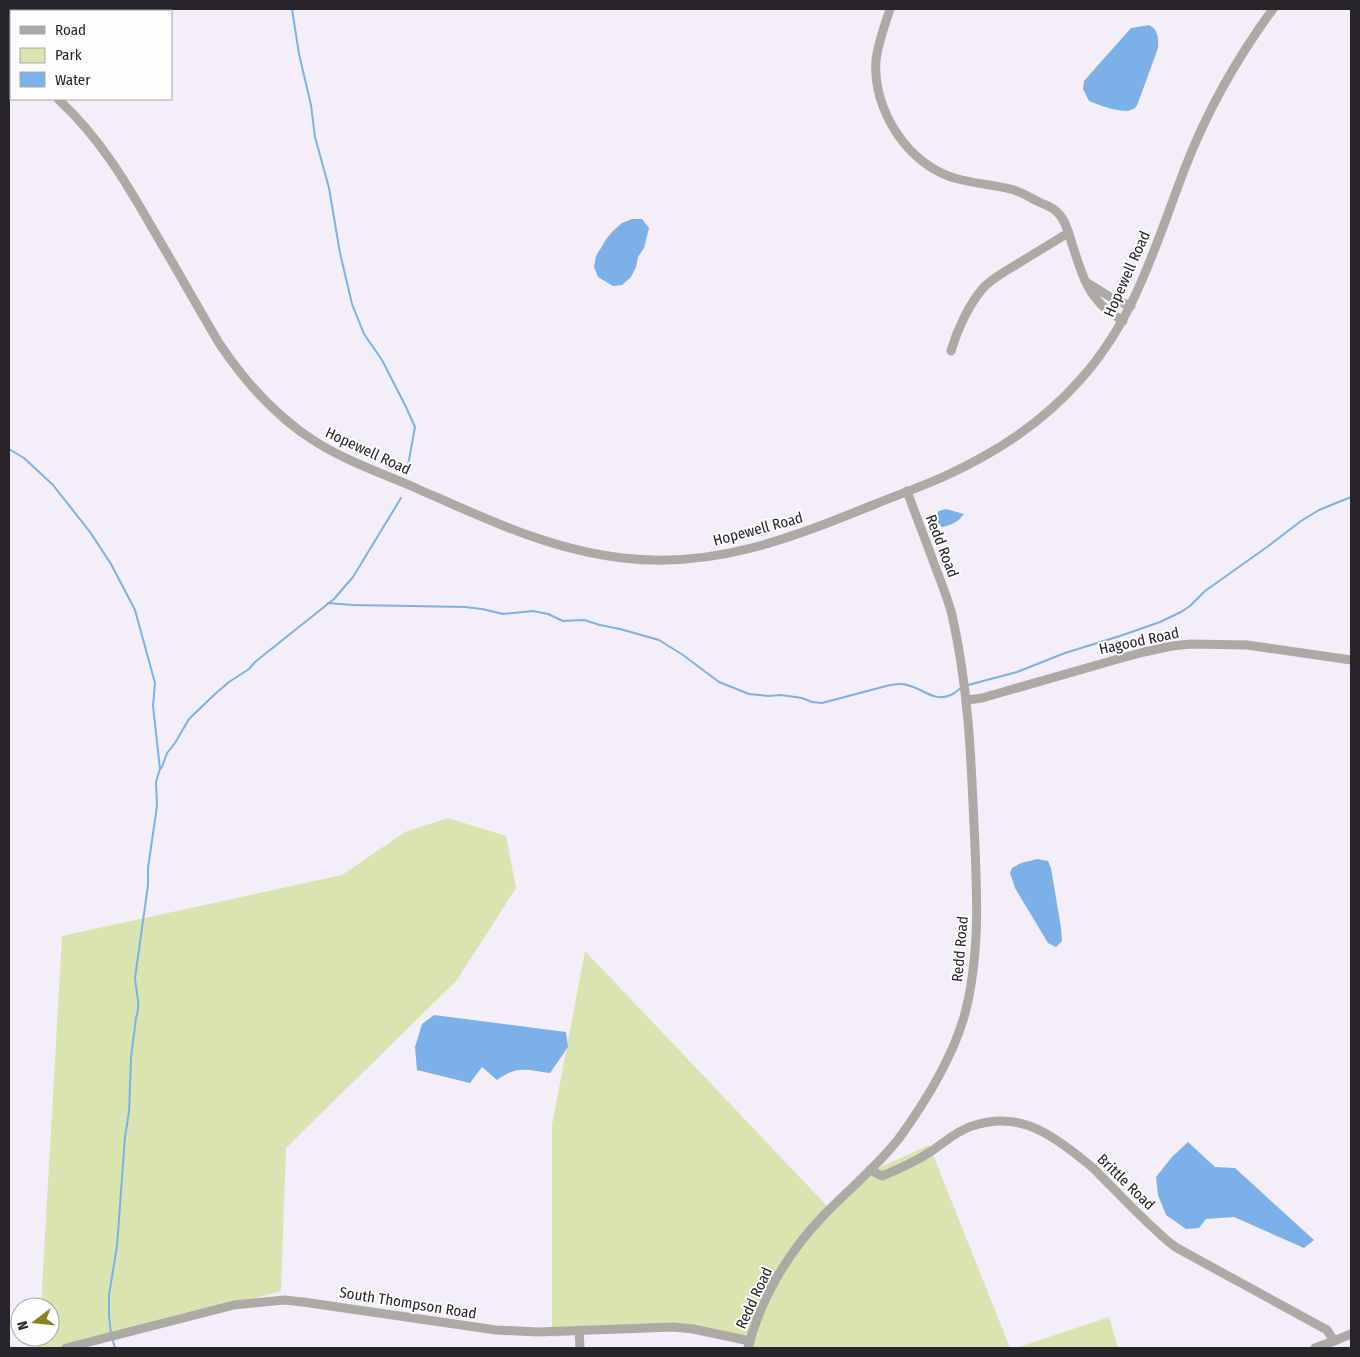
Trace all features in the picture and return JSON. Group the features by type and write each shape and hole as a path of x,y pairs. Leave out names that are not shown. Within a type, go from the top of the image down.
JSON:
{"street":[{"path":"890,9 876,60 878,88 891,123 908,149 927,166 940,173 957,179 1016,191 1052,208 1062,218 1086,282 1099,302 1123,321"},
{"name":"Hopewell Road","path":"59,100 97,140 121,174 219,343 243,377 264,400 291,424 316,442 348,460 482,518 532,537 578,551 627,559 673,560 743,551 808,531 943,478 992,453 1012,440 1033,425 1061,400 1082,378 1105,349 1123,321 1146,273 1198,137 1241,54 1273,9"},
{"path":"951,352 960,326 985,286 1068,233"},
{"path":"1086,282 1115,300 1131,306"},
{"name":"Redd Road","path":"749,1345 758,1317 769,1294 797,1248 824,1214 898,1140 923,1104 952,1049 963,1018 970,988 976,945 977,907 967,700 952,613 907,491"},
{"name":"Hagood Road","path":"967,700 982,698 1124,657 1172,646 1191,644 1247,645 1351,660"},
{"name":"Brittle Road","path":"870,1170 882,1176 904,1167 963,1129 978,1124 1004,1121 1025,1124 1036,1128 1054,1137 1099,1173 1169,1243 1327,1330 1334,1341"},
{"name":"South Thompson Road","path":"66,1348 234,1305 284,1300 496,1330 538,1332 674,1327 693,1329 749,1345"},
{"path":"579,1330 580,1348"},
{"path":"1315,1348 1351,1334"}],"green space":[{"path":"448,818 506,836 516,888 457,980 286,1148 281,1291 174,1322 59,1348 38,1348 60,1347 60,1297 42,1297 62,936 342,875 405,832"},
{"path":"585,951 829,1208 872,1171 929,1145 1010,1348 750,1348 751,1342 656,1328 552,1337 552,1125"},
{"path":"1109,1317 1118,1348 1016,1348"}],"water":[{"path":"1149,25 1157,35 1158,48 1138,104 1134,109 1124,111 1089,101 1083,89 1084,81 1131,28"},
{"path":"632,219 642,219 649,228 644,248 638,257 631,277 622,285 613,286 598,277 594,267 596,256 614,230 622,223"},
{"path":"946,509 964,514 954,523 942,527 937,521 936,515 939,511"},
{"path":"1037,859 1048,861 1051,868 1062,941 1056,947 1048,943 1015,888 1010,873 1012,868 1021,863"},
{"path":"434,1015 566,1032 568,1047 550,1073 517,1070 497,1080 482,1067 470,1083 417,1070 415,1047 422,1024"},
{"path":"1188,1142 1215,1167 1235,1168 1314,1240 1304,1248 1234,1217 1206,1219 1199,1228 1186,1229 1166,1215 1158,1195 1156,1177 1172,1157"}],"waterway":[{"path":"292,9 299,54 311,105 315,137 329,188 340,253 352,304 364,334 382,360 415,427 407,471"},
{"path":"9,449 24,458 53,485 90,532 111,564 135,610 155,683 153,706 160,769"},
{"path":"968,685 1017,672 1065,653 1160,622 1181,612 1205,591 1301,521 1319,510 1351,497"},
{"path":"111,1334 109,1295 117,1246 125,1137 129,1112 131,1058 138,1009 135,978 157,806 156,782 160,769 167,753 189,719 229,682 249,669 255,662 334,599 353,577 401,498"},
{"path":"328,603 465,607 503,614 533,611 548,614 563,621 584,620 659,640 719,682 749,694 781,695 822,703 895,684 907,685 930,695 940,697 951,695 961,688"},
{"path":"112,1338 115,1348"}]}
